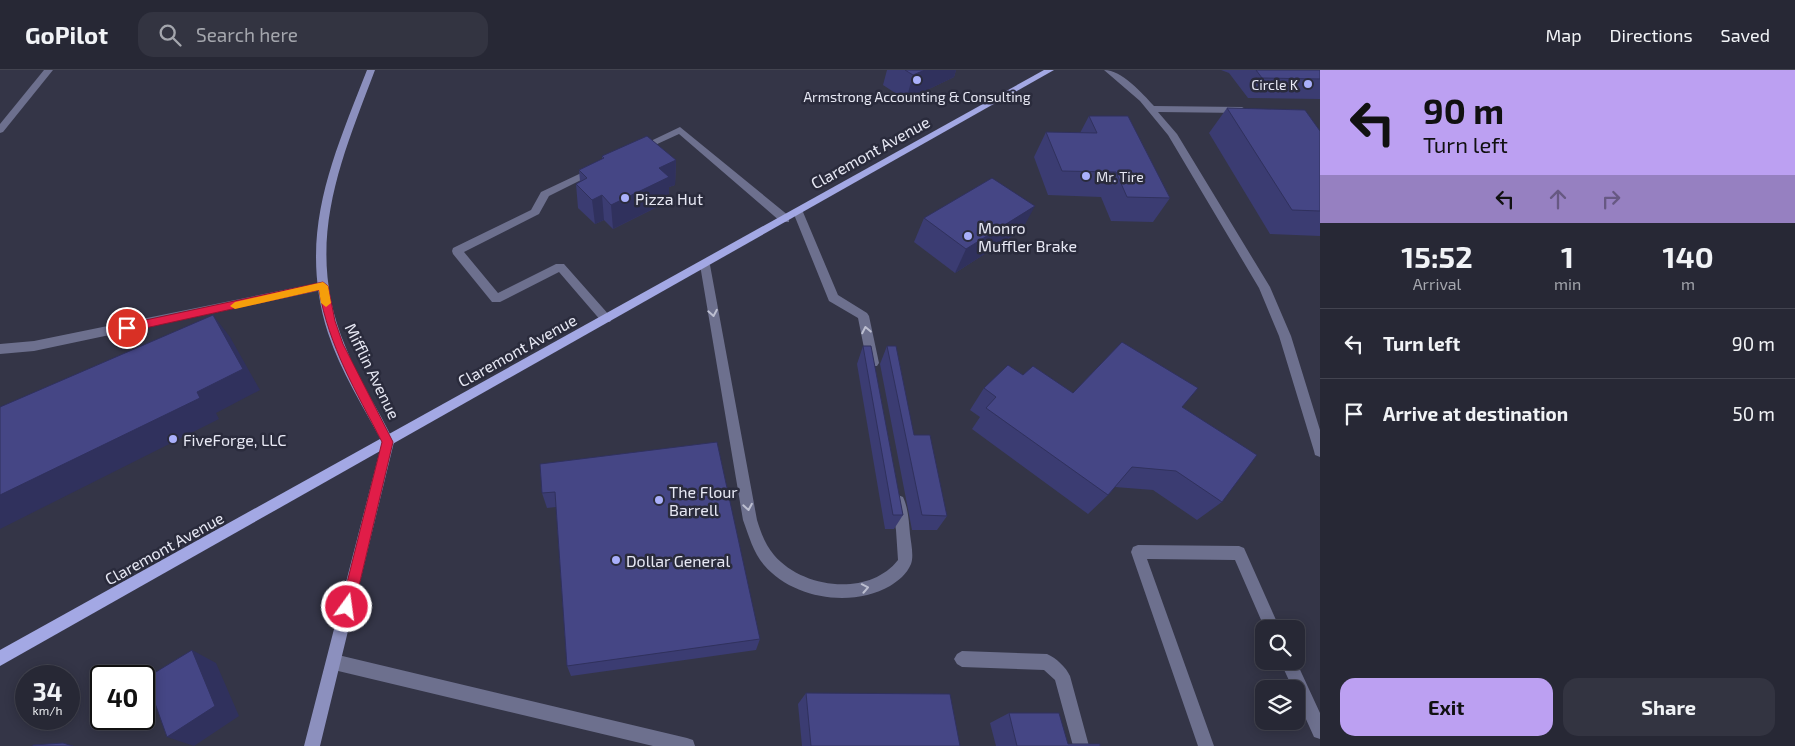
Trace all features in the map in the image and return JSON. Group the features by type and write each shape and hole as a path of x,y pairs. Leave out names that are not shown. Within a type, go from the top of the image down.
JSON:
{"main road":[{"name":"Claremont Avenue","path":"0,658 705,265 1050,70"}],"street":[{"path":"0,130 49,70"},
{"name":"Mifflin Avenue","path":"312,746 388,442 338,344 330,321 323,286 320,247 324,203 371,70"},
{"path":"1108,70 1143,99 1184,152 1264,287 1286,336 1320,452"},
{"path":"1152,109 1256,110"},
{"path":"626,155 680,130 784,219"},
{"path":"606,319 560,267 496,300 457,251 536,212 545,194 608,164"},
{"path":"798,212 833,298 864,316 875,374"},
{"path":"705,265 750,520 760,546 773,562 792,579 818,590 844,591 871,587 893,576 905,562 903,530 896,491"},
{"path":"0,349 19,349 62,341 323,286"},
{"path":"1206,746 1138,552 1239,553 1270,620"},
{"path":"962,659 1048,662 1062,676 1081,746"},
{"path":"334,662 687,746"},
{"path":"1292,670 1320,731"}],"building":[{"path":"905,70 925,70 913,75"},
{"path":"1256,70 1320,70 1320,79 1262,78"},
{"path":"1227,108 1305,110 1320,131 1320,211 1292,210"},
{"path":"1089,116 1128,116 1170,198 1127,197 1116,172 1062,171 1046,132 1097,133"},
{"path":"647,136 676,160 659,168 669,177 611,205 602,195 592,200 576,184 587,178 579,170 604,158 602,156"},
{"path":"992,178 1035,206 966,249 924,218"},
{"path":"213,315 243,369 197,392 200,398 0,495 0,407"},
{"path":"1122,342 1198,388 1182,407 1257,455 1222,502 1176,471 1132,467 1108,495 986,408 996,397 984,388 1008,365 1023,375 1033,366 1073,393"},
{"path":"863,346 871,346 903,515 893,515"},
{"path":"887,346 896,346 914,435 930,435 947,516 922,515"},
{"path":"717,442 760,639 567,666 555,492 542,493 540,464"},
{"path":"192,650 215,706 167,737 155,703 155,673"},
{"path":"806,693 950,694 960,746 811,746"},
{"path":"1009,713 1059,713 1068,744 1100,744 1100,746 1017,746"},
{"path":"63,743 73,746 32,746 33,745"}],"slow traffic":[{"path":"235,306 323,286 326,303"}],"place":[{"name":"Armstrong Accounting & Consulting","path":"917,80"},
{"name":"Circle K","path":"1308,84"},
{"name":"Mr. Tire","path":"1086,176"},
{"name":"Pizza Hut","path":"625,198"},
{"name":"Monro Muffler Brake","path":"968,236"},
{"name":"FiveForge, LLC","path":"173,439"},
{"name":"The Flour Barrell","path":"659,500"},
{"name":"Dollar General","path":"616,560"}],"route":[{"path":"127,328 323,286 327,310 338,344 388,442 347,607"}]}
